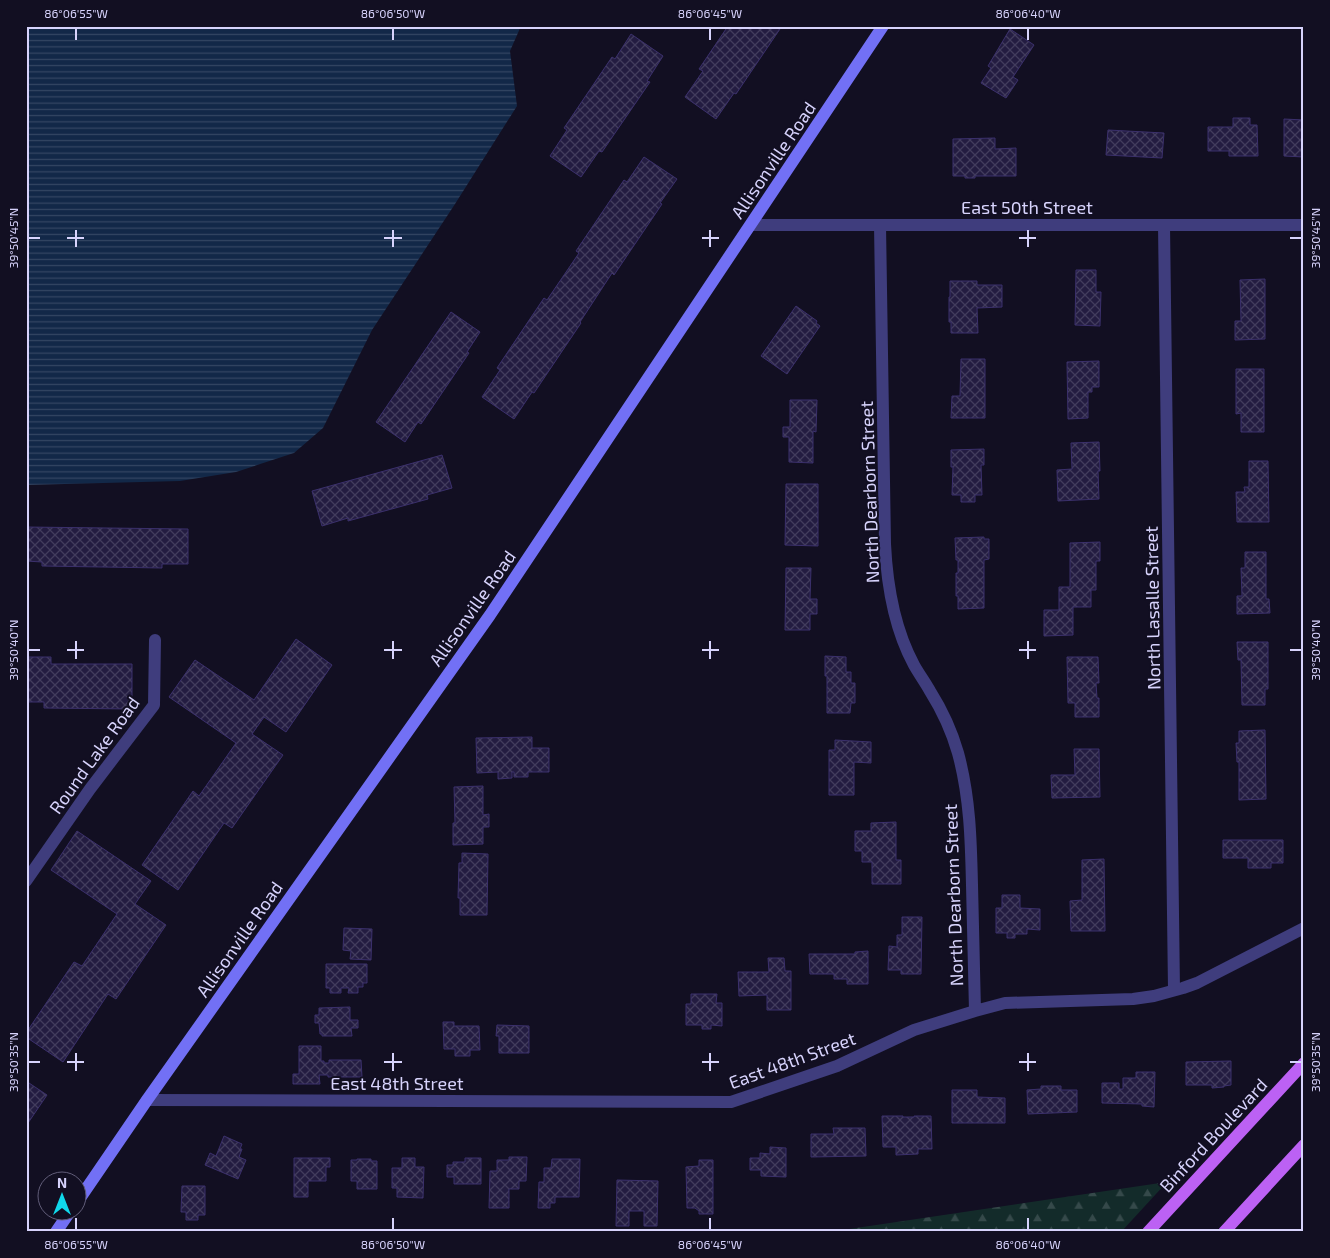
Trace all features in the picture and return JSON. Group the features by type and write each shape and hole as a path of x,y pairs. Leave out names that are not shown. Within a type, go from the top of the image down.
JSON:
{"main road":[{"name":"Allisonville Road","path":"88,1186 490,615 883,26"},
{"name":"Binford Boulevard","path":"1148,1232 1304,1063"},
{"path":"1224,1232 1304,1145"},
{"path":"56,1232 64,1220"}],"street":[{"name":"East 50th Street","path":"750,225 1304,224"},
{"name":"North Dearborn Street","path":"880,225 887,578 898,628 913,663 939,706 949,729 958,753 966,787 970,829 975,1011"},
{"name":"North Lasalle Street","path":"1164,225 1174,990"},
{"name":"Round Lake Road","path":"26,880 90,789 154,705 155,640"},
{"name":"East 48th Street","path":"147,1100 731,1102 837,1066 914,1030 1005,1003 1133,999 1154,996 1174,990 1197,983 1304,928"}],"green space":[{"path":"1167,1182 1121,1232 829,1232"}],"water":[{"path":"26,26 521,26 510,51 517,106 372,330 323,428 294,453 236,472 180,481 26,485"}],"building":[{"path":"728,26 782,26 736,94 734,93 716,119 685,97 703,71 699,69"},
{"path":"1010,29 1034,45 1013,77 1018,80 1006,98 981,83 991,68 988,66"},
{"path":"631,34 663,56 647,81 650,82 602,152 599,151 581,177 550,156 567,130 564,128 612,57 615,59"},
{"path":"1233,118 1250,118 1250,125 1257,125 1258,156 1229,156 1229,151 1208,151 1208,127 1233,127"},
{"path":"1284,119 1304,120 1304,157 1284,156"},
{"path":"1108,130 1164,133 1162,158 1106,155"},
{"path":"995,138 995,149 1016,148 1016,176 975,176 975,178 965,178 965,176 953,176 953,139"},
{"path":"644,157 677,179 614,275 612,273 534,393 532,392 514,419 482,397 500,370 497,368 544,298 547,300 579,253 576,251 624,180 627,182"},
{"path":"1076,270 1096,270 1096,292 1101,292 1100,326 1075,325"},
{"path":"1265,279 1265,339 1235,340 1235,321 1241,321 1240,280"},
{"path":"950,281 977,281 977,285 1002,285 1002,307 977,308 978,333 951,333 951,322 949,322"},
{"path":"796,306 817,321 816,323 820,326 787,374 761,356"},
{"path":"451,312 480,332 467,352 469,353 421,424 418,422 405,442 376,422"},
{"path":"961,359 985,359 985,418 951,418 952,396 960,396"},
{"path":"1099,361 1099,387 1092,387 1092,392 1088,392 1088,418 1068,419 1067,362"},
{"path":"1236,369 1264,369 1264,432 1241,432 1241,413 1236,414"},
{"path":"790,400 817,400 816,432 813,431 813,463 789,462 789,437 783,437 783,427 790,427"},
{"path":"1099,442 1099,499 1058,501 1057,470 1072,469 1071,443"},
{"path":"984,449 984,465 981,465 982,495 975,495 975,502 961,502 961,495 952,495 953,467 951,467 951,450"},
{"path":"442,455 452,488 427,495 428,499 348,521 348,518 322,526 312,491"},
{"path":"1249,461 1268,461 1269,522 1237,522 1236,492 1245,492 1244,487 1249,487"},
{"path":"786,484 818,484 818,546 785,545"},
{"path":"26,527 188,529 188,564 162,564 162,568 42,566 42,562 26,561"},
{"path":"984,537 984,539 989,539 989,559 984,560 984,608 958,609 956,573 958,573 958,560 956,560 955,538"},
{"path":"1100,542 1100,561 1096,561 1096,590 1091,590 1091,607 1073,607 1073,635 1044,636 1044,610 1059,610 1059,587 1070,587 1070,543"},
{"path":"1245,552 1266,552 1266,599 1269,599 1270,613 1237,614 1237,596 1242,596 1241,568 1245,568"},
{"path":"786,568 811,568 810,599 817,599 817,614 810,614 810,630 785,630"},
{"path":"296,639 332,665 286,732 264,717 252,734 283,755 232,828 224,823 178,890 142,865 193,791 199,796 236,743 169,697 195,660 254,700"},
{"path":"1237,642 1268,642 1268,689 1265,689 1265,705 1242,705 1241,660 1238,660"},
{"path":"825,656 846,657 846,672 851,672 851,683 855,683 855,703 851,703 850,713 827,713"},
{"path":"26,657 51,657 51,664 132,664 132,709 44,708 44,702 26,702"},
{"path":"1067,657 1098,657 1099,683 1096,683 1097,698 1099,698 1099,717 1075,717 1075,703 1068,703"},
{"path":"1265,730 1266,799 1239,800 1239,762 1237,762 1236,743 1239,743 1239,731"},
{"path":"532,737 532,748 549,748 549,772 528,772 528,777 514,777 514,772 512,772 512,778 498,779 498,772 477,773 476,738"},
{"path":"835,740 871,742 871,763 854,762 854,795 829,795 829,750 835,750"},
{"path":"1074,749 1099,749 1100,797 1052,798 1051,775 1075,775"},
{"path":"483,786 483,815 489,814 489,827 483,827 483,844 453,845 453,823 455,823 454,787"},
{"path":"896,822 896,860 901,860 901,884 872,884 872,862 862,862 862,851 855,851 855,831 871,831 871,823"},
{"path":"77,831 151,881 135,904 166,925 116,999 108,994 63,1062 26,1037 26,1033 74,962 82,966 117,914 51,870"},
{"path":"1223,840 1283,840 1283,863 1271,863 1271,868 1248,868 1248,858 1223,858"},
{"path":"462,853 488,854 487,915 460,915 460,898 458,898 459,863 462,863"},
{"path":"1104,859 1105,931 1071,931 1070,901 1082,900 1082,860"},
{"path":"1002,895 1020,895 1020,908 1040,909 1040,930 1027,929 1027,934 1015,934 1015,938 1007,938 1007,933 996,933 996,908 1002,908"},
{"path":"902,917 922,917 921,974 901,974 901,970 888,970 889,946 897,947 897,935 902,935"},
{"path":"344,928 372,929 371,960 350,959 351,951 343,950"},
{"path":"868,951 868,984 847,984 847,979 834,979 834,974 810,974 809,954 855,954 855,952"},
{"path":"768,958 784,958 785,971 791,971 791,1010 767,1010 767,995 739,996 738,972 769,972"},
{"path":"326,964 367,964 367,983 363,983 363,987 358,987 358,993 348,993 349,988 341,988 341,993 330,993 330,988 326,988"},
{"path":"691,994 717,994 716,1003 722,1003 722,1026 711,1025 711,1029 702,1029 702,1025 686,1025 686,1004 691,1004"},
{"path":"350,1007 350,1020 358,1020 358,1028 351,1028 352,1036 322,1036 320,1034 319,1023 315,1023 315,1015 319,1015 319,1008"},
{"path":"443,1022 454,1022 454,1026 479,1026 480,1050 470,1050 470,1056 455,1056 455,1049 444,1049"},
{"path":"497,1025 529,1026 529,1053 499,1053 499,1036 496,1036"},
{"path":"299,1046 321,1046 321,1061 324,1061 324,1063 329,1063 329,1060 361,1060 362,1077 328,1077 328,1075 319,1075 320,1084 293,1084 293,1074 299,1074"},
{"path":"1231,1061 1231,1085 1212,1088 1212,1085 1186,1085 1186,1062"},
{"path":"1136,1072 1155,1072 1154,1107 1142,1106 1142,1104 1102,1103 1102,1083 1119,1083 1119,1089 1123,1089 1123,1078 1136,1078"},
{"path":"26,1081 47,1095 26,1126"},
{"path":"1041,1086 1061,1086 1061,1090 1077,1090 1077,1112 1028,1114 1027,1090 1041,1089"},
{"path":"952,1090 977,1090 977,1097 1005,1098 1005,1123 952,1123"},
{"path":"882,1116 931,1116 932,1149 918,1149 918,1154 896,1155 896,1147 883,1147"},
{"path":"833,1128 865,1128 866,1156 811,1157 811,1134 834,1134"},
{"path":"224,1136 242,1144 239,1157 246,1160 238,1179 205,1165 210,1153 216,1156"},
{"path":"770,1147 786,1148 786,1177 761,1176 761,1170 750,1170 750,1158 760,1158 760,1153 770,1154"},
{"path":"509,1157 527,1157 526,1181 519,1181 519,1189 509,1189 509,1208 489,1208 490,1171 497,1171 497,1160 509,1160"},
{"path":"294,1158 330,1158 330,1167 326,1167 326,1181 308,1181 308,1197 294,1197"},
{"path":"402,1158 415,1158 415,1167 424,1167 423,1198 397,1197 397,1188 392,1188 392,1168 402,1168"},
{"path":"465,1158 481,1158 481,1184 454,1184 454,1177 447,1177 447,1165 453,1165 453,1162 465,1162"},
{"path":"552,1159 580,1159 579,1197 555,1197 555,1203 550,1203 550,1208 538,1208 539,1182 544,1182 544,1168 551,1168"},
{"path":"351,1160 377,1161 377,1189 357,1189 357,1181 351,1181"},
{"path":"699,1160 713,1160 713,1214 699,1214 699,1211 695,1208 687,1208 686,1167 699,1166"},
{"path":"617,1180 658,1181 657,1226 644,1226 644,1211 629,1211 629,1226 616,1226"},
{"path":"182,1186 205,1186 205,1215 198,1215 198,1220 186,1220 186,1212 181,1212"}]}
